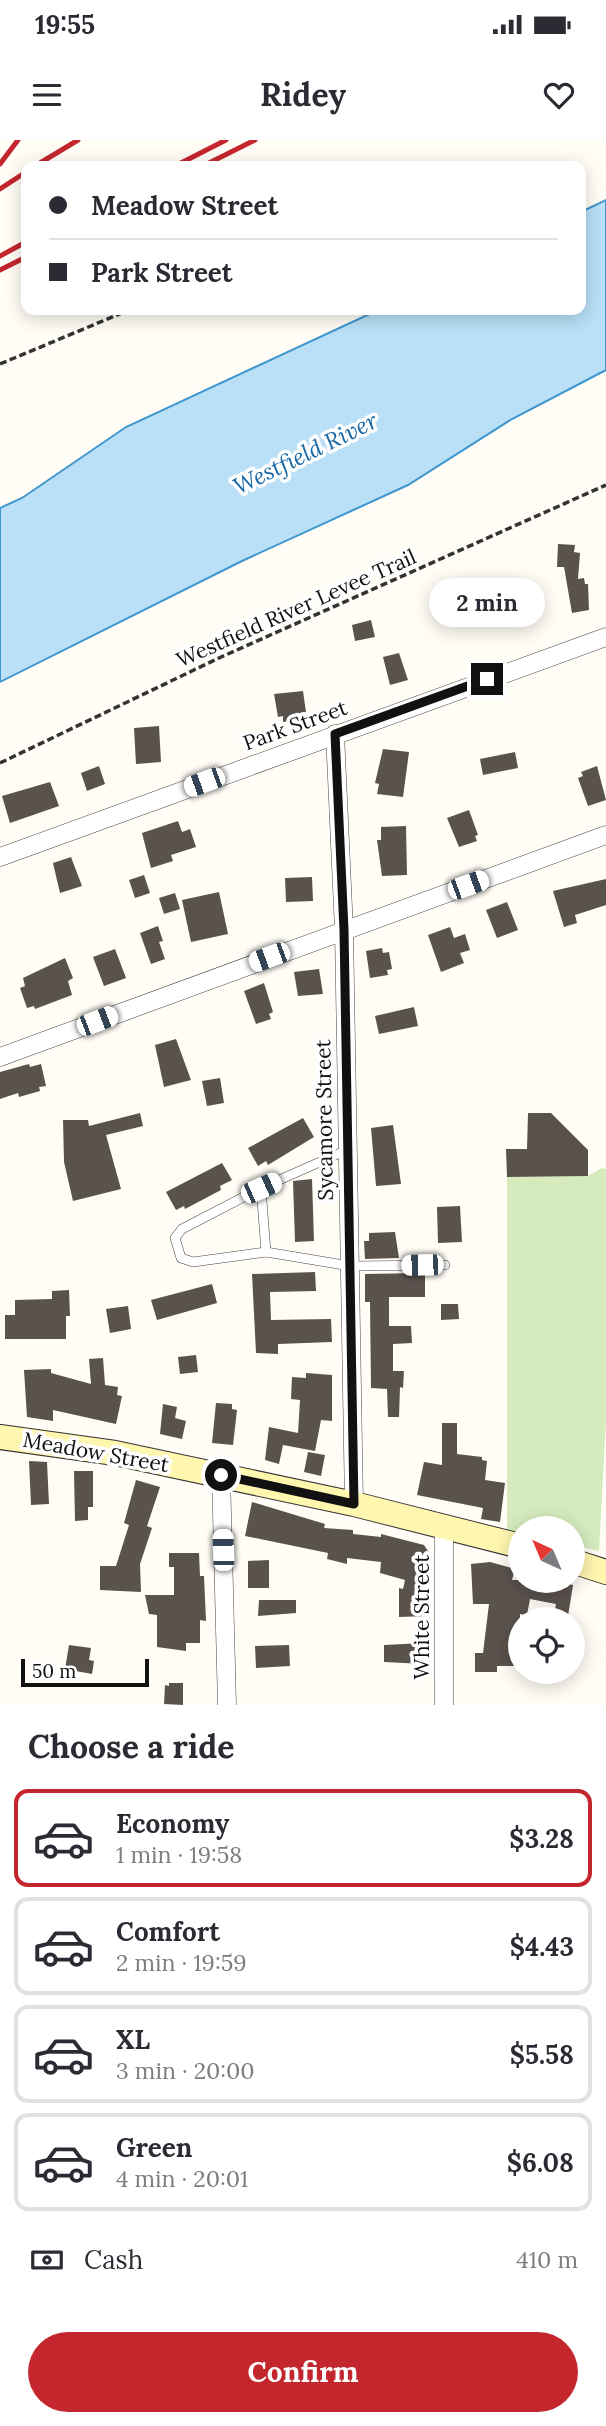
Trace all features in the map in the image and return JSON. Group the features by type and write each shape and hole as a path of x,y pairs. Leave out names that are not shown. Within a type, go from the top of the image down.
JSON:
{"street":[{"name":"Park Street","path":"0,857 606,637"},
{"name":"Sycamore Street","path":"335,734 344,930 354,1504"},
{"path":"0,1057 606,835"},
{"name":"Meadow Street","path":"0,1437 115,1453 221,1475 354,1504 508,1543"},
{"path":"221,1475 228,1705"},
{"name":"White Street","path":"444,1528 444,1705"},
{"path":"585,1565 606,1572"}],"lane":[{"path":"347,1150 261,1188 182,1228 175,1238 181,1258 193,1262 266,1252 350,1266 446,1265"},
{"path":"261,1188 266,1252"}],"path":[{"path":"0,364 117,315"},
{"name":"Westfield River Levee Trail","path":"0,763 219,658 606,485"}],"green space":[{"path":"602,1168 606,1169 606,1419 599,1551 585,1548 585,1516 508,1516 507,1530 507,1177 588,1176"}],"water":[{"name":"Westfield River","path":"606,200 606,370 512,419 408,485 242,561 0,682 0,508 22,498 126,427 367,315 586,315 586,210"}],"building":[{"path":"558,544 575,545 574,552 580,553 578,579 584,578 585,584 588,584 589,610 572,613 564,567 557,567"},
{"path":"530,593 537,613 503,623 497,604"},
{"path":"371,620 375,637 355,641 352,625"},
{"path":"399,653 408,680 390,685 383,657"},
{"path":"303,691 306,712 300,713 301,719 283,722 283,716 278,717 274,694"},
{"path":"159,726 161,762 136,764 134,728"},
{"path":"383,749 409,752 403,797 377,794 379,784 375,783"},
{"path":"515,752 518,768 483,775 480,759"},
{"path":"99,766 105,784 87,791 81,773"},
{"path":"597,766 606,800 588,806 578,778 583,776 581,772"},
{"path":"50,782 59,806 10,823 2,796"},
{"path":"469,810 478,835 475,836 477,841 459,847 447,818"},
{"path":"178,821 182,832 190,829 196,847 171,855 173,861 151,868 142,833"},
{"path":"406,826 407,875 382,876 377,840 381,840 381,827"},
{"path":"71,857 82,886 60,893 53,863"},
{"path":"144,875 150,893 135,898 129,880"},
{"path":"312,877 313,901 286,902 285,878"},
{"path":"606,879 606,905 575,915 577,923 564,927 553,891"},
{"path":"219,892 228,934 191,942 182,900"},
{"path":"175,893 180,909 164,914 159,898"},
{"path":"507,902 518,930 497,938 486,910"},
{"path":"158,926 163,941 159,942 165,959 151,964 140,933"},
{"path":"450,927 454,938 465,934 470,950 460,953 464,963 441,972 428,935"},
{"path":"382,948 383,953 389,952 392,969 387,970 388,975 370,978 366,951"},
{"path":"115,949 126,978 104,986 93,957"},
{"path":"65,958 73,978 68,981 72,995 35,1009 34,1006 27,1008 20,988 25,986 23,978"},
{"path":"319,969 323,994 298,996 294,972"},
{"path":"264,983 273,1012 269,1014 271,1019 256,1024 244,991"},
{"path":"414,1007 418,1026 379,1034 375,1016"},
{"path":"176,1039 191,1080 164,1087 155,1045"},
{"path":"29,1064 30,1067 41,1064 46,1086 39,1087 40,1091 19,1097 18,1093 0,1099 0,1072"},
{"path":"220,1078 224,1103 207,1106 202,1081"},
{"path":"140,1113 143,1126 106,1135 121,1189 73,1201 64,1162 63,1120 88,1120 89,1126"},
{"path":"528,1113 551,1113 588,1150 588,1176 507,1177 506,1149 527,1149"},
{"path":"303,1118 314,1137 268,1165 266,1161 258,1166 248,1148"},
{"path":"393,1125 401,1184 376,1186 371,1128"},
{"path":"222,1163 232,1180 220,1186 221,1190 185,1209 184,1206 176,1210 166,1192"},
{"path":"312,1179 314,1241 295,1242 293,1181"},
{"path":"460,1206 462,1242 438,1243 437,1207"},
{"path":"395,1232 399,1258 365,1259 364,1241 369,1241 369,1233"},
{"path":"315,1272 316,1291 270,1292 271,1320 331,1319 332,1342 278,1344 278,1354 256,1353 252,1274"},
{"path":"425,1273 425,1297 389,1297 389,1326 411,1326 412,1343 393,1344 393,1371 404,1371 403,1388 400,1387 399,1417 388,1417 387,1389 371,1388 370,1302 365,1302 365,1274"},
{"path":"212,1284 217,1303 157,1320 151,1300"},
{"path":"69,1290 70,1316 66,1316 66,1339 5,1339 5,1315 15,1315 15,1300 52,1299 52,1291"},
{"path":"441,1304 458,1304 459,1319 441,1320"},
{"path":"128,1306 131,1329 110,1333 106,1309"},
{"path":"196,1355 198,1372 180,1374 178,1357"},
{"path":"103,1358 105,1385 118,1387 117,1395 122,1396 116,1424 53,1410 53,1421 27,1417 24,1370 51,1369 51,1373 91,1384 89,1359"},
{"path":"306,1373 332,1375 332,1421 321,1420 315,1451 283,1445 279,1464 265,1460 269,1427 298,1433 300,1400 291,1399 292,1377 306,1378"},
{"path":"216,1403 232,1404 232,1409 237,1410 233,1445 212,1443"},
{"path":"163,1404 177,1407 175,1418 186,1421 182,1439 160,1434"},
{"path":"442,1423 457,1423 457,1454 482,1457 482,1460 487,1461 485,1480 505,1483 500,1522 481,1519 483,1508 417,1495 424,1462 442,1465"},
{"path":"308,1452 325,1455 321,1476 304,1472"},
{"path":"29,1461 47,1462 49,1504 31,1505"},
{"path":"74,1471 93,1471 93,1507 88,1507 88,1520 75,1521"},
{"path":"136,1480 160,1487 147,1526 152,1528 140,1564 141,1592 100,1590 100,1566 116,1566 129,1525 124,1523"},
{"path":"252,1502 325,1524 324,1528 353,1530 353,1534 381,1537 381,1534 424,1545 430,1554 428,1616 399,1617 399,1588 403,1589 405,1580 380,1573 381,1562 347,1558 347,1564 327,1559 328,1553 245,1536"},
{"path":"169,1553 199,1553 200,1576 204,1576 206,1621 200,1620 200,1643 186,1643 186,1651 157,1647 157,1615 149,1614 145,1595 174,1595 174,1567 169,1567"},
{"path":"269,1560 269,1588 248,1588 248,1561"},
{"path":"490,1562 508,1567 508,1593 572,1593 569,1607 555,1607 556,1604 530,1599 528,1607 508,1607 508,1666 497,1666 497,1672 475,1672 475,1653 483,1653 489,1604 473,1604 471,1564"},
{"path":"259,1600 296,1600 296,1613 258,1616"},
{"path":"423,1643 424,1664 384,1662 384,1645"},
{"path":"69,1645 91,1648 89,1660 94,1661 92,1674 65,1669"},
{"path":"289,1645 290,1666 256,1668 255,1646"},
{"path":"169,1683 183,1683 183,1705 164,1704 165,1685 169,1686"}],"railway":[{"path":"0,164 18,140"},
{"path":"43,161 78,140"},
{"path":"185,161 226,140"},
{"path":"213,161 255,140"},
{"path":"0,189 21,175"},
{"path":"0,256 21,245"},
{"path":"0,270 21,260"}],"route":[{"path":"221,1475 354,1504 344,930 335,734 487,679"}]}
